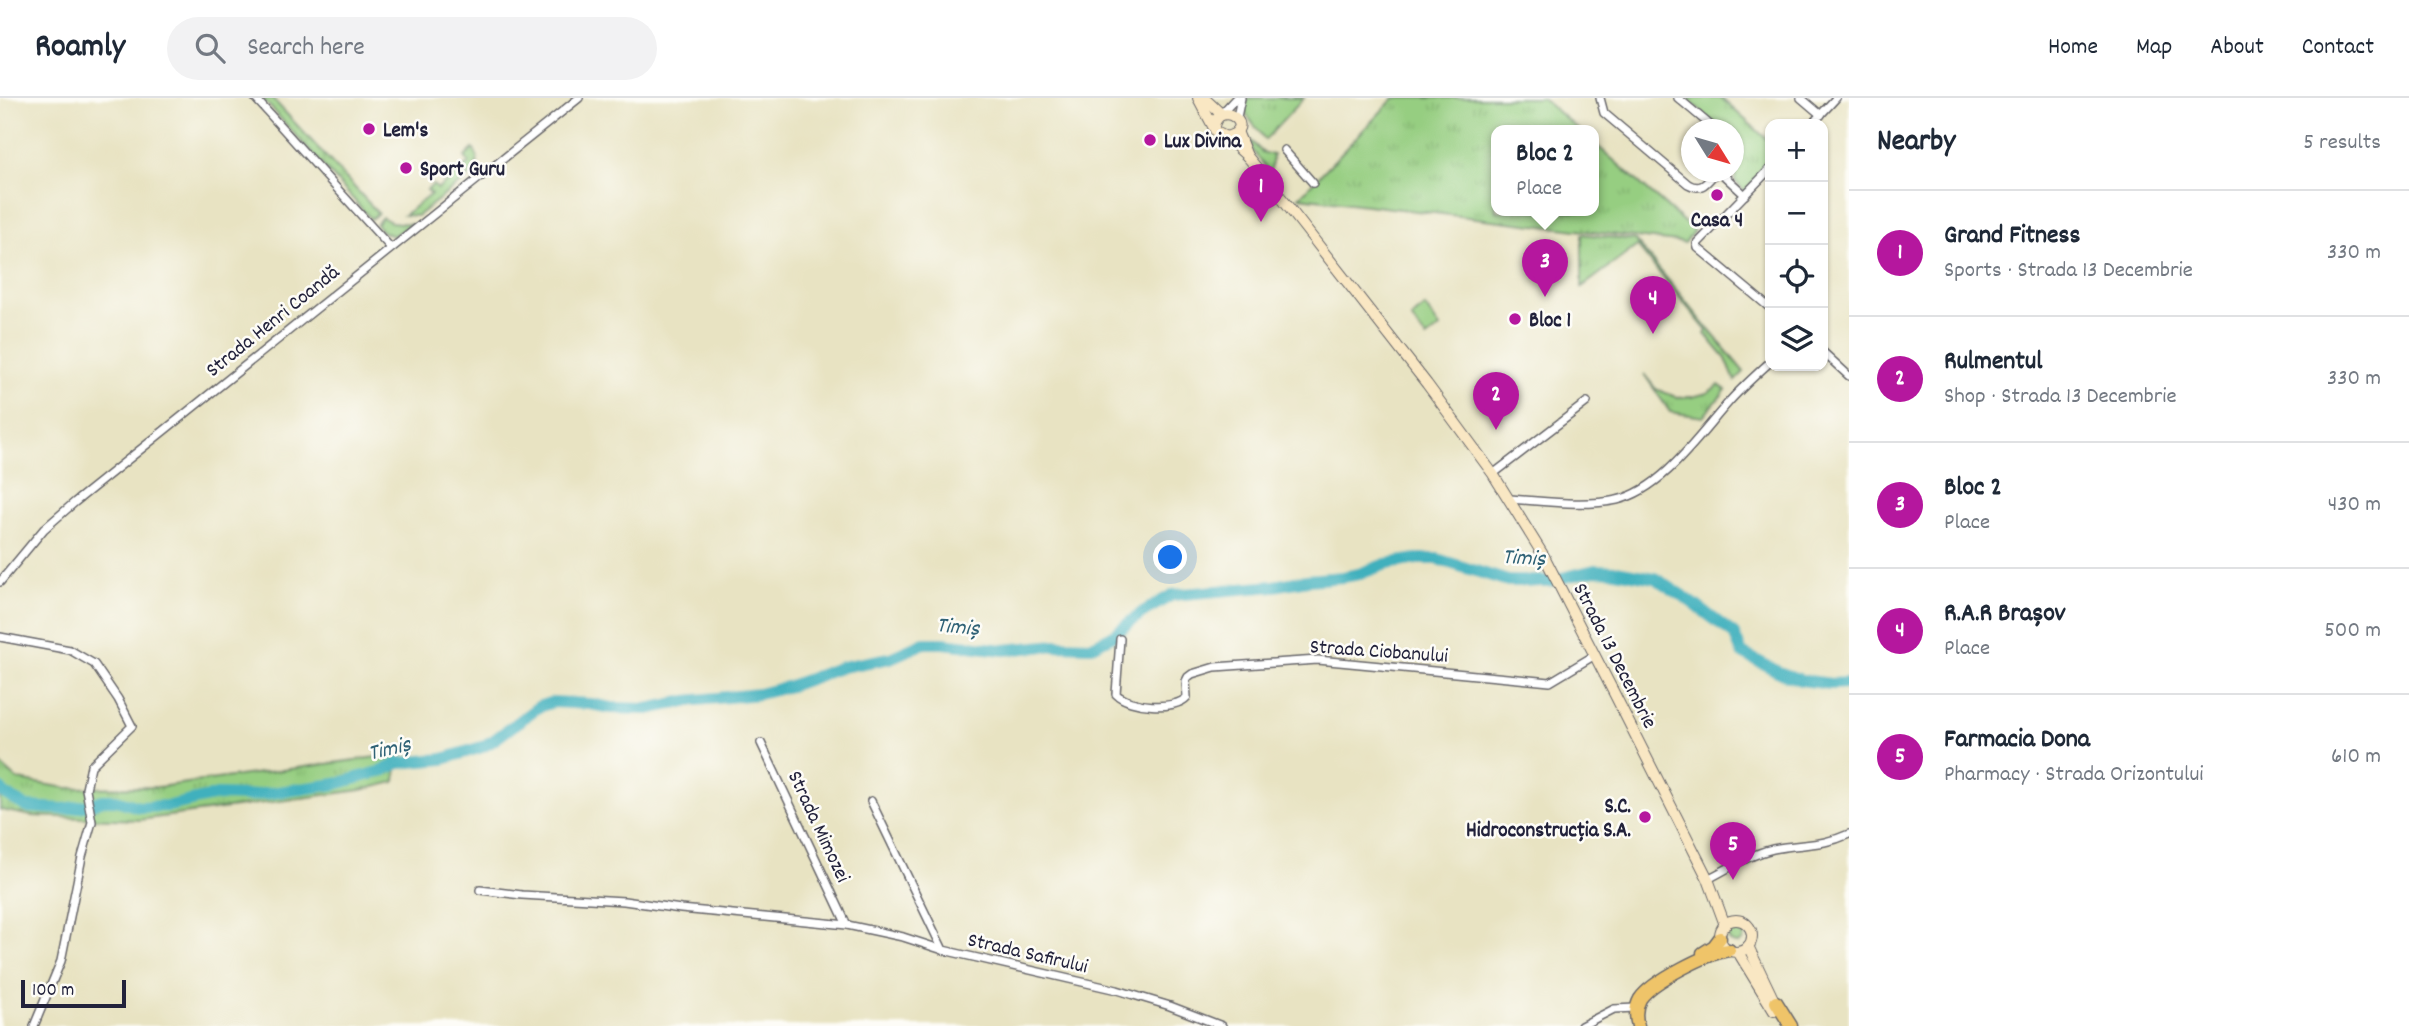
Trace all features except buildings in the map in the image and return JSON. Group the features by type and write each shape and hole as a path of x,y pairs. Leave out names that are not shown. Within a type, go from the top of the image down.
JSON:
{"highway":[{"path":"1637,1026 1636,1008 1647,991 1714,946 1723,931"},
{"path":"1668,977 1719,951 1733,951"},
{"path":"1776,1002 1785,1024"}],"main road":[{"name":"Strada 13 Decembrie","path":"1198,98 1218,134 1226,137 1247,156 1392,338 1493,474 1545,558 1708,879 1736,920"},
{"path":"1204,98 1222,113"},
{"path":"1213,126 1215,118 1222,113 1230,112 1237,117"},
{"name":"Strada 13 Decembrie","path":"1237,117 1237,131 1247,156"},
{"path":"1226,137 1237,131"},
{"name":"Strada 13 Decembrie","path":"1708,879 1723,931"},
{"path":"1733,951 1748,946 1752,938 1751,929 1736,920 1723,931 1733,951 1785,1024"},
{"path":"1748,946 1776,1002"}],"street":[{"path":"255,98 390,247"},
{"name":"Strada Henri Coandă","path":"0,582 44,529 75,502 579,98"},
{"path":"1222,113 1238,98"},
{"path":"1237,117 1238,98"},
{"path":"1600,98 1604,113 1681,178"},
{"path":"1678,98 1703,119"},
{"path":"1801,98 1821,115"},
{"path":"1817,119 1836,98"},
{"path":"1284,149 1313,183"},
{"path":"1765,174 1697,244 1698,248 1765,304"},
{"path":"1686,182 1695,188 1702,187 1707,182"},
{"path":"1730,182 1745,195"},
{"path":"1828,357 1849,376"},
{"path":"1509,499 1595,502 1616,500 1635,494 1664,474 1737,393 1765,367"},
{"path":"1493,474 1587,402"},
{"path":"0,637 69,650 94,664 125,710 132,726 91,766 86,789 92,822 82,857 61,961 34,1026"},
{"name":"Strada Ciobanului","path":"1120,639 1116,694 1129,703 1154,706 1182,702 1186,696 1186,681 1192,674 1215,667 1318,660 1549,682 1595,655"},
{"name":"Strada Mimozei","path":"761,743 847,925"},
{"name":"Strada Safirului","path":"871,801 943,950 1117,990 1222,1026"},
{"path":"1708,879 1763,851 1818,845 1849,834"},
{"path":"480,890 624,901 847,925 903,937 943,950"},
{"path":"1581,1026 1614,1009 1636,1008"}],"green space":[{"path":"262,98 272,98 378,213 371,219"},
{"path":"1248,98 1304,98 1265,140 1243,110"},
{"path":"1394,98 1542,98 1573,125 1491,125 1491,216 1599,216 1599,147 1694,231 1685,243 1299,197"},
{"path":"1721,98 1765,138 1765,170 1745,192 1736,182 1744,182 1744,119 1709,119 1689,100"},
{"path":"1248,138 1262,152 1273,155 1271,170 1269,171 1253,151"},
{"path":"473,149 477,162 471,175 417,216 404,215 431,194 427,190 433,185 438,189 469,163 465,157"},
{"path":"382,217 391,222 411,224 392,236 376,224"},
{"path":"1582,234 1635,240 1744,372 1735,381 1726,359 1705,334 1707,331 1637,246 1582,287"},
{"path":"1425,307 1440,328 1426,338 1411,318"},
{"path":"1644,374 1656,389 1676,397 1707,393 1719,385 1726,390 1703,417 1670,412"},
{"path":"399,754 395,782 361,790 139,820 32,816 0,810 0,764 18,780 67,788 158,787"},
{"path":"1736,928 1742,930 1742,942 1736,944 1730,942 1728,936 1730,930"}],"waterway":[{"name":"Timiș","path":"0,788 27,807 64,809 103,800 116,800 139,807 169,806 217,795 249,796 336,784 382,771 399,763 443,759 482,747 538,707 553,702 647,709 686,701 759,694 842,667 890,658 924,643 1004,650 1057,645 1092,646 1112,636 1143,612 1172,595 1343,577 1386,564 1417,559 1437,559 1508,581 1549,581 1595,570 1655,578 1734,634 1742,653 1801,680 1831,684 1849,683"}],"place":[{"name":"Lem's","path":"369,129"},
{"name":"Lux Divina","path":"1150,140"},
{"name":"Sport Guru","path":"406,168"},
{"name":"Casa 4","path":"1717,195"},
{"name":"Grand Fitness","path":"1261,222"},
{"name":"Bloc 2","path":"1545,297"},
{"name":"Bloc 1","path":"1515,319"},
{"name":"R.A.R Brașov","path":"1653,334"},
{"name":"Rulmentul","path":"1496,430"},
{"name":"S.C. Hidroconstrucția S.A.","path":"1645,817"},
{"name":"Farmacia Dona","path":"1733,880"}]}
